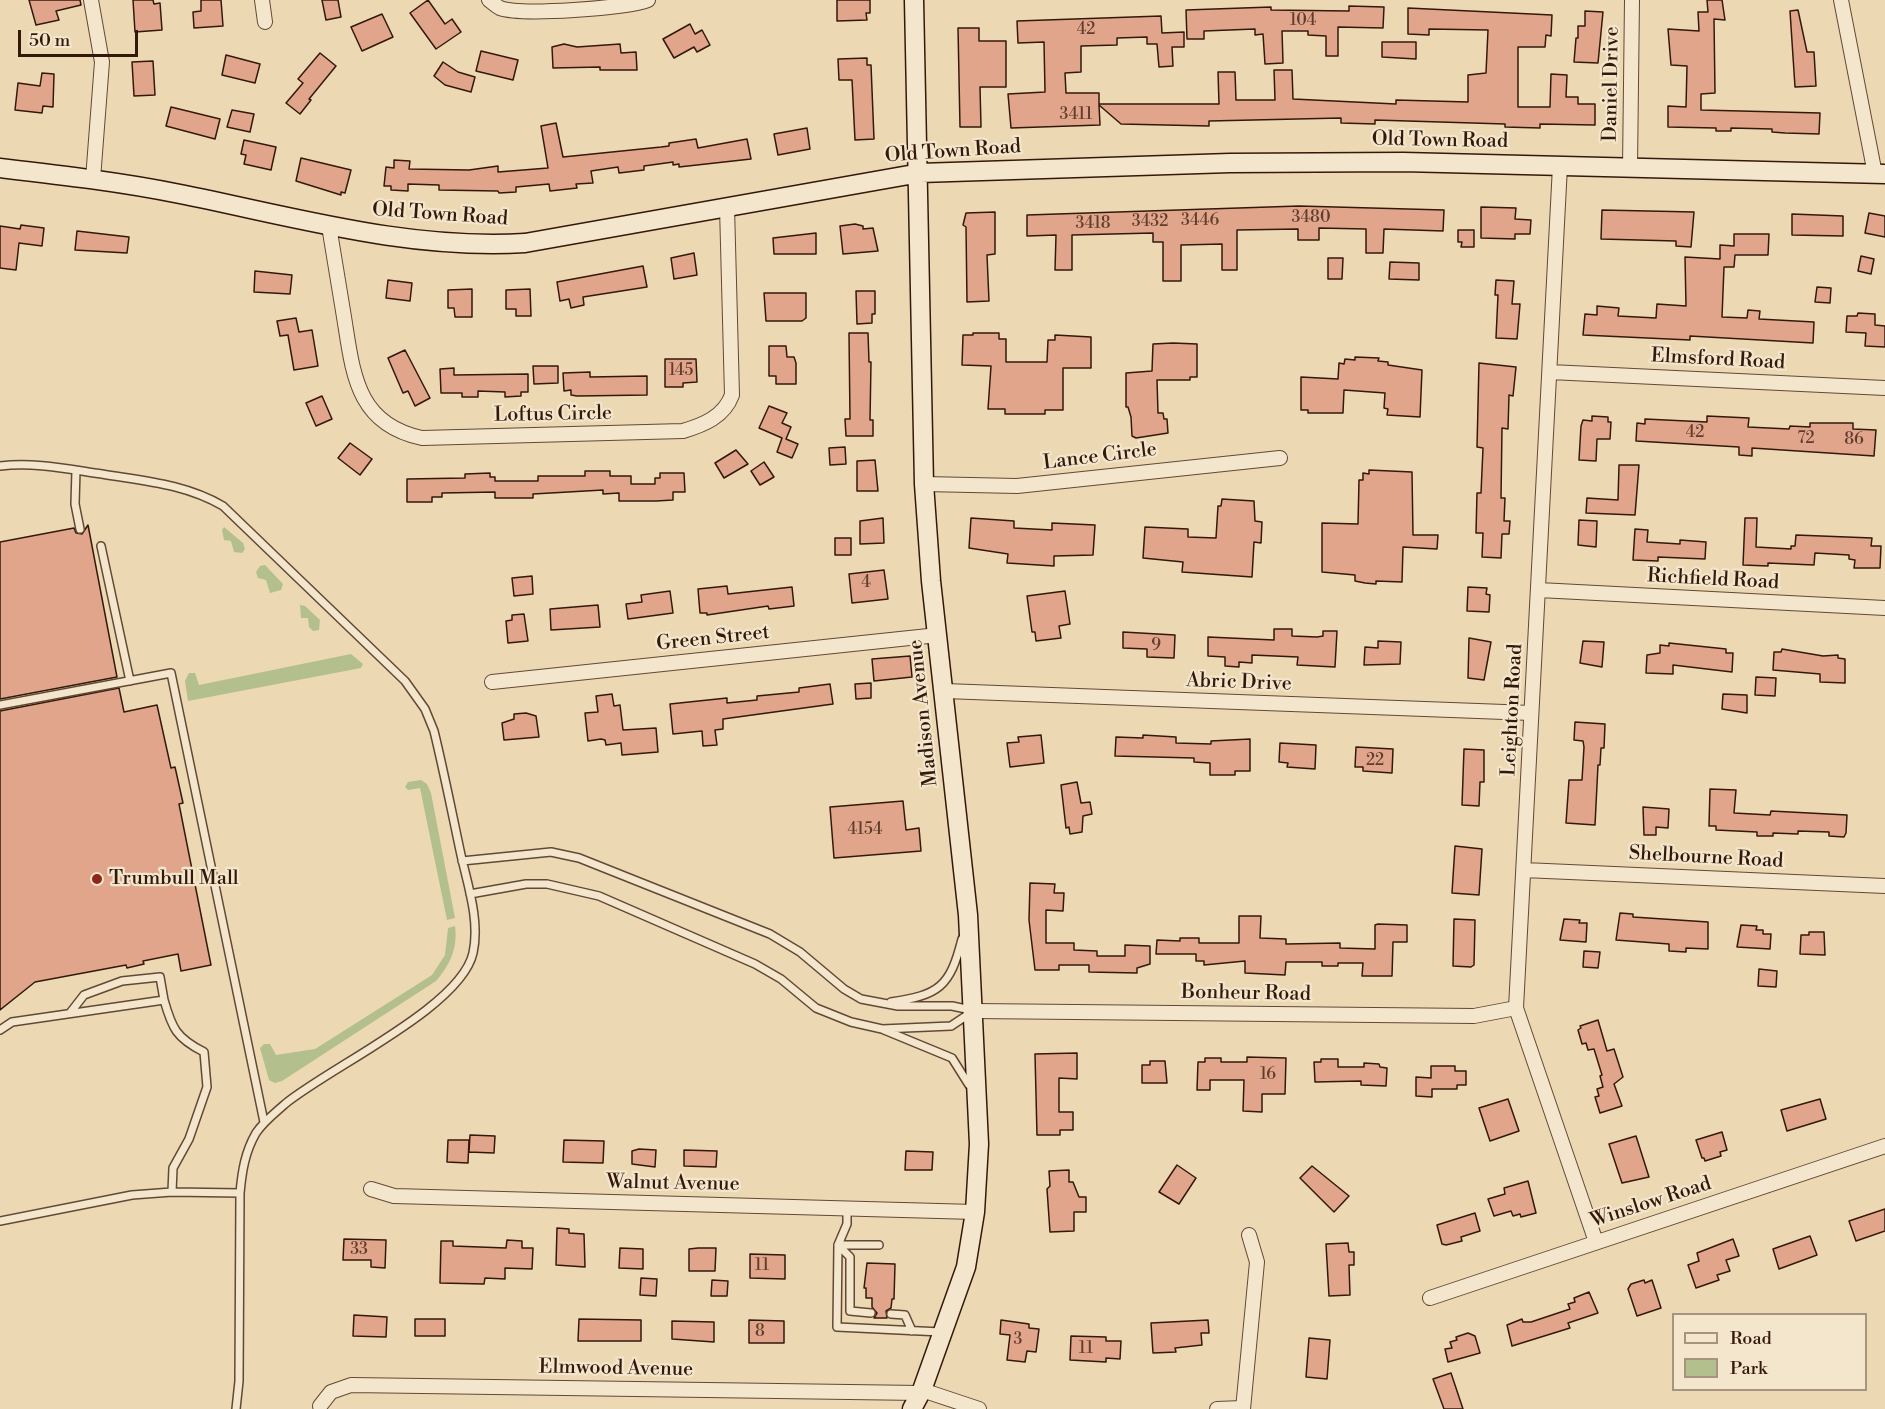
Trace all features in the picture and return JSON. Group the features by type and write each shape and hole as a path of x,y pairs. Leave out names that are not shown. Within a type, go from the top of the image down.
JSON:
{"main road":[{"name":"Madison Avenue","path":"914,0 920,173 924,484 968,915 975,1011 976,1107 979,1144 975,1212 966,1267 944,1332 918,1397"},
{"name":"Old Town Road","path":"0,168 93,179 178,193 329,226 422,241 490,245 525,243 920,173 1230,163 1403,162 1880,174"}],"street":[{"path":"91,0 102,62 93,179"},
{"path":"262,0 265,22"},
{"path":"489,0 500,8 517,10 638,4 648,0"},
{"name":"Daniel Drive","path":"1630,168 1632,0"},
{"path":"1841,0 1880,174"},
{"name":"Leighton Road","path":"1560,166 1516,1008 1596,1242"},
{"name":"Loftus Circle","path":"329,226 355,383 374,413 387,425 404,434 422,438 682,431 697,427 719,414 732,395 727,207"},
{"name":"Elmsford Road","path":"1550,372 1885,388"},
{"name":"Lance Circle","path":"924,484 1017,486 1280,458"},
{"name":"Richfield Road","path":"1539,590 1885,608"},
{"name":"Green Street","path":"492,682 938,634"},
{"name":"Abric Drive","path":"945,691 1531,713"},
{"name":"Shelbourne Road","path":"1524,870 1885,886"},
{"name":"Bonheur Road","path":"975,1011 1474,1016 1516,1008"},
{"name":"Winslow Road","path":"1430,1298 1885,1146"},
{"name":"Walnut Avenue","path":"371,1189 394,1196 975,1212"},
{"path":"1217,1409 1243,1409 1257,1262 1249,1234"},
{"name":"Elmwood Avenue","path":"320,1406 331,1392 351,1385 918,1397 979,1409"}],"lane":[{"path":"0,466 26,463 171,485 199,494 223,506 405,681 425,709 434,731 470,894 474,923 473,955 468,967 452,990 436,1005 303,1090 264,1122 248,1150 242,1169 240,1193 239,1381 236,1409"},
{"path":"76,470 75,504 80,529"},
{"path":"101,546 130,681"},
{"path":"0,705 171,673 264,1122"},
{"path":"462,861 550,852 579,858 770,934 800,952 844,989 861,999 879,1004 952,1006 975,1011"},
{"path":"470,894 526,884 548,884 599,897 755,964 781,979 816,1008 851,1022 882,1029 952,1058 968,1079 976,1107"},
{"path":"879,1004 911,999 936,990 955,967 968,915"},
{"path":"70,1013 84,995 122,981 160,977 173,1029 189,1044 204,1052 207,1087 189,1139 173,1168 172,1192"},
{"path":"0,1030 12,1022 164,999"},
{"path":"882,1029 951,1026 975,1011"},
{"path":"0,1221 132,1196 172,1192 240,1193"},
{"path":"847,1208 847,1224 838,1245 837,1327 944,1332"},
{"path":"838,1245 879,1245"},
{"path":"838,1245 850,1257 850,1311 872,1313"},
{"path":"891,1314 905,1315 912,1331"}],"green space":[{"path":"224,527 243,543 245,549 242,553 234,552 231,541 224,540 222,530"},
{"path":"265,565 283,584 281,590 270,593 266,580 258,578 256,572 260,566"},
{"path":"300,605 305,606 320,620 319,630 313,631 309,627 308,618 301,618"},
{"path":"351,654 363,664 361,668 188,701 185,681 189,673 195,673 199,685"},
{"path":"421,780 427,784 431,793 455,918 447,920 420,788 408,790 405,787 408,782"},
{"path":"455,926 452,956 436,981 282,1081 275,1083 269,1080 260,1048 264,1044 270,1044 276,1055 315,1049 432,975 445,955 448,928"}],"building":[{"path":"29,0 80,0 81,5 56,11 59,20 36,25"},
{"path":"133,0 153,0 154,4 160,3 162,30 135,32"},
{"path":"201,0 221,0 223,26 194,28 193,12 201,11"},
{"path":"322,0 338,0 341,17 326,20"},
{"path":"428,0 445,24 452,19 461,32 436,49 410,13"},
{"path":"837,0 870,0 870,13 866,13 867,20 837,21"},
{"path":"1707,0 1722,0 1725,20 1714,19 1715,93 1701,94 1701,110 1820,113 1819,134 1772,132 1772,129 1731,128 1731,131 1716,131 1716,128 1668,127 1668,106 1686,107 1687,66 1671,65 1668,29 1699,31 1698,12 1708,12"},
{"path":"1349,6 1384,7 1383,28 1338,27 1338,56 1326,56 1326,36 1308,35 1308,31 1282,31 1283,63 1265,64 1263,34 1255,35 1255,29 1204,31 1204,39 1187,39 1186,10 1271,7 1271,10 1349,11"},
{"path":"1408,8 1552,15 1551,36 1546,35 1545,47 1518,47 1518,107 1550,107 1551,74 1567,75 1566,97 1578,97 1578,104 1595,104 1595,125 1540,124 1540,128 1505,127 1505,124 1375,120 1375,124 1341,123 1341,118 1209,121 1209,126 1121,124 1099,105 1100,125 1011,128 1008,94 1045,92 1044,42 1018,43 1017,21 1161,16 1162,33 1184,32 1184,47 1172,47 1173,66 1159,67 1157,44 1147,44 1147,37 1117,38 1117,45 1081,46 1081,72 1065,73 1066,93 1099,93 1099,104 1219,104 1218,72 1235,72 1236,100 1275,100 1274,70 1292,70 1293,99 1396,104 1396,100 1468,102 1468,75 1486,73 1488,30 1429,29 1429,35 1408,34"},
{"path":"1798,10 1807,52 1814,52 1816,86 1795,87 1790,11"},
{"path":"1585,11 1603,12 1598,63 1574,62 1578,26 1585,26"},
{"path":"382,14 393,37 362,51 351,27"},
{"path":"690,24 695,34 702,30 710,45 697,52 694,47 674,58 663,39"},
{"path":"958,28 979,28 979,41 1006,41 1006,87 980,87 981,127 960,127"},
{"path":"1382,42 1416,42 1416,59 1382,57"},
{"path":"564,44 577,47 620,44 621,53 636,52 637,70 600,70 600,67 553,68 552,47"},
{"path":"481,51 518,60 513,80 476,71"},
{"path":"320,53 336,66 300,114 286,103 303,83 298,79"},
{"path":"226,55 260,64 255,83 222,75"},
{"path":"867,58 867,65 871,65 874,139 855,140 852,80 839,80 838,59"},
{"path":"153,61 155,95 134,96 132,62"},
{"path":"443,62 458,72 475,77 471,92 445,85 434,76"},
{"path":"42,73 54,74 53,107 43,106 42,113 15,110 18,83 40,86"},
{"path":"171,107 220,119 215,139 166,126"},
{"path":"232,110 254,114 250,132 227,127"},
{"path":"556,123 563,157 669,146 669,143 696,139 698,148 747,139 751,159 679,167 679,164 673,165 673,162 644,166 644,170 619,173 618,167 591,171 593,183 576,184 577,188 550,191 549,184 516,187 516,192 499,193 498,191 439,190 439,185 408,184 408,191 391,190 391,186 384,186 386,167 394,168 394,160 410,161 409,169 469,170 498,166 498,172 548,168 541,126"},
{"path":"807,128 810,149 778,155 774,134"},
{"path":"244,140 276,147 271,170 244,164 246,155 241,154"},
{"path":"301,158 351,170 345,193 341,192 341,195 296,181"},
{"path":"1299,206 1444,210 1443,231 1384,229 1383,253 1366,253 1366,229 1319,228 1319,240 1298,240 1298,229 1237,230 1237,270 1222,270 1222,244 1181,245 1181,281 1163,281 1163,242 1153,242 1153,233 1072,235 1072,270 1055,270 1056,235 1027,236 1027,215"},
{"path":"1481,207 1516,208 1515,219 1531,220 1530,234 1515,234 1515,239 1481,238"},
{"path":"1602,210 1694,212 1691,247 1676,246 1676,241 1601,239"},
{"path":"995,212 995,254 987,255 989,301 967,302 966,227 963,225 966,213"},
{"path":"1869,213 1885,216 1885,237 1865,233"},
{"path":"1792,214 1843,216 1843,236 1792,235"},
{"path":"855,224 863,226 863,229 873,228 878,251 843,254 840,226"},
{"path":"21,225 44,228 42,246 19,243 16,270 0,268 0,226 20,229"},
{"path":"1458,230 1474,230 1474,247 1461,247 1462,242 1458,242"},
{"path":"77,231 129,237 127,253 75,250"},
{"path":"816,233 816,254 774,254 773,238"},
{"path":"1734,234 1769,234 1768,255 1735,255 1734,267 1724,267 1722,317 1747,318 1748,310 1760,311 1759,319 1814,322 1813,343 1690,336 1690,340 1583,335 1585,314 1597,315 1597,306 1619,308 1618,316 1656,318 1657,304 1686,306 1685,257 1720,259 1720,245 1734,246"},
{"path":"694,253 697,275 674,279 671,258"},
{"path":"1861,256 1874,259 1871,274 1858,271"},
{"path":"1328,258 1343,258 1342,279 1328,279"},
{"path":"1390,262 1419,263 1419,280 1389,279"},
{"path":"643,266 647,287 583,297 584,305 571,308 569,299 560,301 557,282"},
{"path":"255,271 292,275 290,294 254,292"},
{"path":"388,280 412,283 410,301 386,298"},
{"path":"1496,280 1514,281 1512,304 1520,304 1517,339 1496,338 1498,295 1495,295"},
{"path":"1817,287 1831,288 1830,303 1815,302"},
{"path":"472,289 472,317 455,317 454,308 448,308 448,290"},
{"path":"530,289 531,316 516,316 516,309 506,309 506,290"},
{"path":"856,291 875,291 875,314 872,314 872,323 857,324"},
{"path":"764,293 806,293 806,318 802,321 766,321"},
{"path":"1858,313 1875,314 1875,325 1885,326 1885,347 1865,346 1866,333 1846,332 1847,316 1857,316"},
{"path":"296,318 299,332 312,330 318,366 294,370 288,335 280,336 277,321"},
{"path":"849,333 868,333 869,362 871,362 870,420 873,420 873,436 846,436 845,419 850,419"},
{"path":"973,333 999,333 999,339 1006,339 1006,362 1047,362 1048,340 1055,340 1055,335 1091,337 1091,368 1063,368 1063,410 1045,410 1045,414 1005,414 1005,409 988,409 991,366 962,365 963,335 973,335"},
{"path":"1153,344 1197,344 1197,377 1190,377 1190,380 1157,380 1158,413 1163,413 1164,419 1167,419 1168,433 1136,438 1132,436 1131,417 1126,407 1126,373 1152,371"},
{"path":"769,346 786,346 787,357 794,357 796,384 776,384 776,376 769,376"},
{"path":"405,350 430,398 415,406 408,391 403,393 388,358"},
{"path":"1355,357 1379,358 1378,361 1388,362 1388,365 1422,370 1420,417 1387,415 1388,409 1384,408 1385,393 1344,390 1343,413 1308,413 1308,410 1301,410 1301,377 1338,379 1339,363 1344,364 1345,359 1355,360"},
{"path":"665,359 696,359 697,382 683,383 683,387 665,387"},
{"path":"1479,363 1516,367 1513,396 1509,395 1508,429 1502,428 1501,498 1505,498 1504,521 1510,521 1509,534 1502,534 1501,558 1482,557 1483,533 1476,533 1477,493 1481,493 1483,448 1477,447"},
{"path":"533,366 558,366 558,383 534,384"},
{"path":"454,368 454,375 528,374 528,392 521,392 521,396 505,397 505,392 478,391 478,397 462,397 462,393 441,393 440,369"},
{"path":"590,372 590,377 647,376 647,395 577,396 571,395 571,390 564,391 563,373"},
{"path":"322,396 332,419 316,426 306,403"},
{"path":"769,406 787,413 782,423 791,427 786,439 798,444 792,458 777,452 782,438 759,428"},
{"path":"1592,416 1608,417 1608,422 1611,422 1610,439 1597,439 1596,461 1579,460 1581,426 1583,420 1592,421"},
{"path":"1707,416 1749,418 1748,427 1789,429 1790,426 1810,427 1810,423 1853,423 1853,429 1876,430 1874,456 1752,448 1752,456 1739,455 1739,447 1636,441 1637,423 1645,424 1645,419 1707,422"},
{"path":"350,443 372,459 360,475 338,458"},
{"path":"845,447 846,464 830,465 829,448"},
{"path":"736,450 748,464 724,478 715,463"},
{"path":"875,460 878,491 857,491 857,461"},
{"path":"764,462 774,477 760,485 751,471"},
{"path":"1619,465 1639,465 1635,515 1586,513 1587,498 1618,500"},
{"path":"1369,470 1412,472 1413,535 1438,535 1437,549 1403,547 1402,582 1365,583 1355,581 1355,575 1322,572 1322,523 1358,524 1359,480 1363,480 1363,473 1369,474"},
{"path":"585,471 610,471 610,476 631,476 631,484 655,484 655,478 660,478 660,473 684,473 685,492 673,492 673,500 656,501 619,501 619,493 603,494 603,490 533,494 533,498 495,498 495,492 442,493 442,497 432,497 432,502 407,502 407,479 465,478 465,474 490,473 490,477 495,477 495,481 538,481 538,476 585,476"},
{"path":"1222,499 1254,501 1255,521 1262,522 1261,543 1254,542 1252,577 1182,572 1183,562 1143,558 1145,527 1188,529 1188,537 1216,538 1218,506 1221,506"},
{"path":"883,518 884,543 860,544 860,521"},
{"path":"971,518 1014,521 1014,528 1052,530 1052,523 1095,525 1093,555 1054,556 1054,566 1007,563 1008,554 969,548"},
{"path":"1745,518 1757,518 1756,547 1791,549 1791,546 1795,546 1796,535 1872,538 1871,546 1881,546 1880,568 1854,568 1855,560 1849,559 1849,555 1815,553 1814,565 1768,563 1768,566 1743,565"},
{"path":"1579,520 1597,521 1596,547 1578,545"},
{"path":"88,525 117,677 0,699 0,542 74,528 76,533 82,534"},
{"path":"1635,529 1648,530 1647,542 1680,544 1680,540 1706,542 1705,559 1658,557 1658,561 1633,560"},
{"path":"835,538 851,538 851,555 835,555"},
{"path":"884,570 888,599 852,603 849,574"},
{"path":"532,576 533,594 514,596 512,578"},
{"path":"727,586 728,594 792,587 794,606 769,609 768,606 707,615 707,613 700,613 698,589"},
{"path":"1468,587 1487,588 1486,594 1490,595 1489,612 1467,611"},
{"path":"670,591 673,613 628,619 626,604 642,602 641,595"},
{"path":"1065,591 1070,624 1059,626 1061,638 1036,641 1035,632 1032,632 1027,596"},
{"path":"598,605 600,627 551,630 550,609"},
{"path":"524,614 528,641 508,643 506,621 512,620 512,615"},
{"path":"1274,629 1292,629 1292,636 1317,637 1323,636 1323,631 1337,631 1335,667 1297,665 1298,657 1252,655 1252,663 1239,662 1239,667 1225,666 1225,657 1208,656 1208,637 1274,640"},
{"path":"1123,632 1175,635 1174,658 1147,657 1147,649 1123,648"},
{"path":"1469,638 1491,642 1484,680 1468,678"},
{"path":"1378,641 1401,642 1400,664 1364,665 1365,647 1378,648"},
{"path":"1583,641 1604,642 1602,667 1580,663"},
{"path":"1669,643 1726,649 1726,653 1733,653 1732,672 1673,665 1673,674 1646,673 1647,655 1660,653 1660,645 1669,646"},
{"path":"1782,649 1823,656 1838,655 1838,658 1845,659 1845,683 1820,682 1820,674 1773,670 1774,652 1781,652"},
{"path":"910,656 912,677 874,681 872,659"},
{"path":"1756,677 1776,678 1775,696 1755,695"},
{"path":"871,683 871,698 856,699 855,684"},
{"path":"830,684 833,704 723,719 723,729 715,730 717,745 703,746 702,731 673,734 670,704 727,698 727,703 757,700 757,696 799,692 799,688"},
{"name":"Trumbull Mall","path":"119,688 124,712 157,705 171,768 175,767 183,803 179,804 211,965 181,971 178,954 143,961 144,964 127,968 126,965 35,982 0,1010 0,711"},
{"path":"612,694 614,706 620,705 623,730 656,728 658,752 622,755 621,743 606,745 605,740 601,739 588,741 585,713 598,712 596,696"},
{"path":"1723,694 1747,695 1747,713 1722,709"},
{"path":"526,713 536,716 539,737 504,740 502,723 514,719 514,714"},
{"path":"1575,722 1605,724 1604,748 1601,748 1600,765 1598,765 1595,825 1566,823 1569,780 1582,780 1584,747 1583,741 1574,740"},
{"path":"1041,735 1044,763 1010,767 1007,743 1019,742 1018,737"},
{"path":"1143,735 1176,737 1176,743 1211,744 1211,741 1250,739 1250,771 1235,771 1235,775 1210,775 1210,763 1194,762 1194,758 1115,756 1116,737 1143,738"},
{"path":"1280,743 1316,745 1315,769 1287,767 1288,763 1279,762"},
{"path":"1356,747 1393,749 1392,773 1363,771 1363,767 1355,767"},
{"path":"1464,749 1484,750 1484,782 1480,782 1479,806 1462,805"},
{"path":"1077,782 1081,803 1090,802 1092,814 1083,816 1082,832 1070,834 1069,827 1066,828 1061,785"},
{"path":"1710,789 1736,790 1734,813 1770,815 1771,811 1847,815 1846,833 1844,837 1829,836 1829,832 1798,831 1798,834 1773,833 1773,836 1757,836 1757,832 1716,830 1716,826 1709,826"},
{"path":"903,801 906,830 919,828 921,851 834,858 830,807"},
{"path":"1643,807 1669,809 1668,828 1656,827 1656,835 1644,835"},
{"path":"1455,846 1482,849 1479,895 1452,893"},
{"path":"1030,883 1055,884 1054,893 1064,893 1063,911 1046,910 1046,943 1074,943 1074,950 1097,951 1097,956 1125,956 1125,945 1150,946 1150,964 1137,968 1137,973 1089,972 1089,965 1059,965 1059,970 1035,970 1029,920"},
{"path":"1620,913 1633,914 1633,917 1708,922 1708,949 1686,948 1686,952 1669,951 1669,944 1616,940"},
{"path":"1239,916 1261,916 1260,938 1286,939 1286,944 1340,943 1340,948 1375,949 1375,925 1378,924 1407,925 1407,942 1393,942 1392,976 1362,976 1363,963 1338,963 1338,966 1322,966 1322,962 1286,962 1285,975 1245,973 1245,961 1204,965 1204,961 1196,961 1196,954 1156,954 1157,940 1180,941 1180,938 1199,938 1199,943 1239,943"},
{"path":"1454,919 1475,920 1474,965 1471,967 1453,966"},
{"path":"1564,919 1587,923 1586,942 1560,940"},
{"path":"1741,925 1757,926 1756,930 1763,930 1763,934 1771,934 1770,949 1737,947"},
{"path":"1809,932 1824,932 1825,955 1800,954 1801,935 1809,935"},
{"path":"1584,951 1600,952 1598,968 1583,967"},
{"path":"1759,969 1777,971 1776,987 1758,986"},
{"path":"1598,1020 1607,1051 1614,1049 1623,1077 1614,1084 1622,1106 1600,1113 1595,1097 1599,1096 1597,1089 1603,1087 1600,1076 1602,1075 1594,1049 1588,1050 1586,1043 1582,1044 1578,1030 1580,1026"},
{"path":"1077,1053 1077,1079 1059,1078 1059,1112 1073,1112 1073,1130 1060,1130 1060,1135 1037,1135 1035,1054"},
{"path":"1247,1057 1286,1058 1285,1094 1262,1094 1262,1112 1243,1111 1244,1080 1210,1080 1210,1090 1197,1090 1198,1062 1205,1062 1205,1058 1221,1058 1221,1062 1247,1062"},
{"path":"1321,1059 1338,1059 1338,1067 1364,1067 1364,1063 1379,1064 1380,1067 1387,1068 1386,1086 1361,1085 1361,1081 1315,1082 1314,1062 1321,1062"},
{"path":"1150,1061 1165,1061 1167,1083 1142,1083 1142,1065 1150,1065"},
{"path":"1431,1066 1455,1066 1455,1071 1466,1071 1466,1085 1457,1085 1457,1089 1432,1089 1432,1097 1416,1096 1416,1077 1431,1078"},
{"path":"1508,1099 1519,1131 1490,1141 1479,1108"},
{"path":"1820,1099 1826,1119 1787,1131 1781,1110"},
{"path":"1722,1132 1727,1150 1720,1152 1721,1156 1705,1161 1696,1140"},
{"path":"470,1135 495,1136 494,1153 469,1152"},
{"path":"1636,1136 1649,1177 1622,1183 1609,1144"},
{"path":"448,1140 469,1140 468,1163 447,1162"},
{"path":"564,1140 604,1141 603,1163 563,1162"},
{"path":"656,1150 655,1167 632,1164 632,1151"},
{"path":"684,1150 717,1151 716,1167 684,1166"},
{"path":"906,1151 933,1152 932,1170 905,1170"},
{"path":"1177,1165 1196,1178 1179,1204 1159,1192"},
{"path":"1312,1166 1349,1196 1334,1212 1300,1178"},
{"path":"1069,1170 1069,1182 1073,1182 1079,1197 1086,1197 1086,1212 1074,1212 1074,1231 1050,1232 1047,1189 1050,1186 1049,1171"},
{"path":"1528,1181 1536,1213 1521,1217 1520,1214 1513,1216 1511,1211 1494,1216 1488,1199 1505,1194 1504,1188"},
{"path":"1885,1209 1885,1231 1856,1241 1849,1221"},
{"path":"1475,1213 1480,1231 1461,1237 1462,1241 1442,1244 1437,1225"},
{"path":"557,1228 569,1229 569,1233 584,1234 585,1267 556,1265"},
{"path":"1810,1236 1817,1255 1779,1269 1773,1249"},
{"path":"344,1239 386,1240 385,1268 371,1267 371,1260 343,1260"},
{"path":"1733,1239 1739,1256 1726,1260 1730,1271 1717,1275 1719,1280 1696,1288 1688,1265 1699,1261 1697,1253"},
{"path":"507,1240 522,1241 522,1248 533,1248 532,1269 505,1268 505,1279 485,1278 484,1284 440,1283 441,1241 453,1241 453,1246 506,1248"},
{"path":"1348,1243 1349,1252 1354,1252 1354,1265 1349,1265 1350,1295 1329,1296 1326,1244"},
{"path":"620,1248 643,1249 643,1269 619,1268"},
{"path":"716,1248 715,1271 689,1271 689,1249"},
{"path":"750,1254 785,1255 785,1279 750,1278"},
{"path":"867,1263 895,1264 894,1299 892,1299 891,1308 886,1311 887,1318 874,1318 877,1313 872,1307 872,1298 866,1298 866,1288 864,1288"},
{"path":"641,1278 657,1279 656,1296 640,1295"},
{"path":"712,1280 728,1281 727,1296 711,1296"},
{"path":"1644,1280 1645,1283 1652,1280 1661,1308 1637,1316 1628,1289 1631,1284"},
{"path":"1589,1292 1598,1313 1568,1323 1570,1328 1512,1346 1507,1325 1522,1319 1523,1322 1531,1322 1570,1309 1568,1304 1575,1302 1574,1298"},
{"path":"354,1315 387,1317 386,1337 353,1336"},
{"path":"415,1319 445,1319 445,1336 415,1336"},
{"path":"579,1319 641,1320 641,1341 578,1341"},
{"path":"749,1320 784,1321 784,1343 749,1343"},
{"path":"1001,1320 1029,1324 1029,1328 1039,1329 1036,1352 1027,1351 1025,1362 1007,1360 1010,1335 1000,1334"},
{"path":"1208,1320 1209,1333 1201,1333 1202,1345 1175,1348 1176,1352 1153,1353 1151,1323"},
{"path":"672,1321 714,1322 714,1342 672,1339"},
{"path":"1468,1333 1475,1336 1480,1353 1448,1362 1445,1349 1452,1348 1450,1342 1457,1340 1456,1337"},
{"path":"1071,1336 1106,1337 1106,1341 1121,1341 1120,1359 1106,1358 1106,1362 1070,1360"},
{"path":"1309,1338 1330,1340 1327,1379 1306,1377"},
{"path":"1451,1373 1463,1409 1444,1409 1433,1379"}],"place":[{"name":"Trumbull Mall","path":"97,879"}]}
